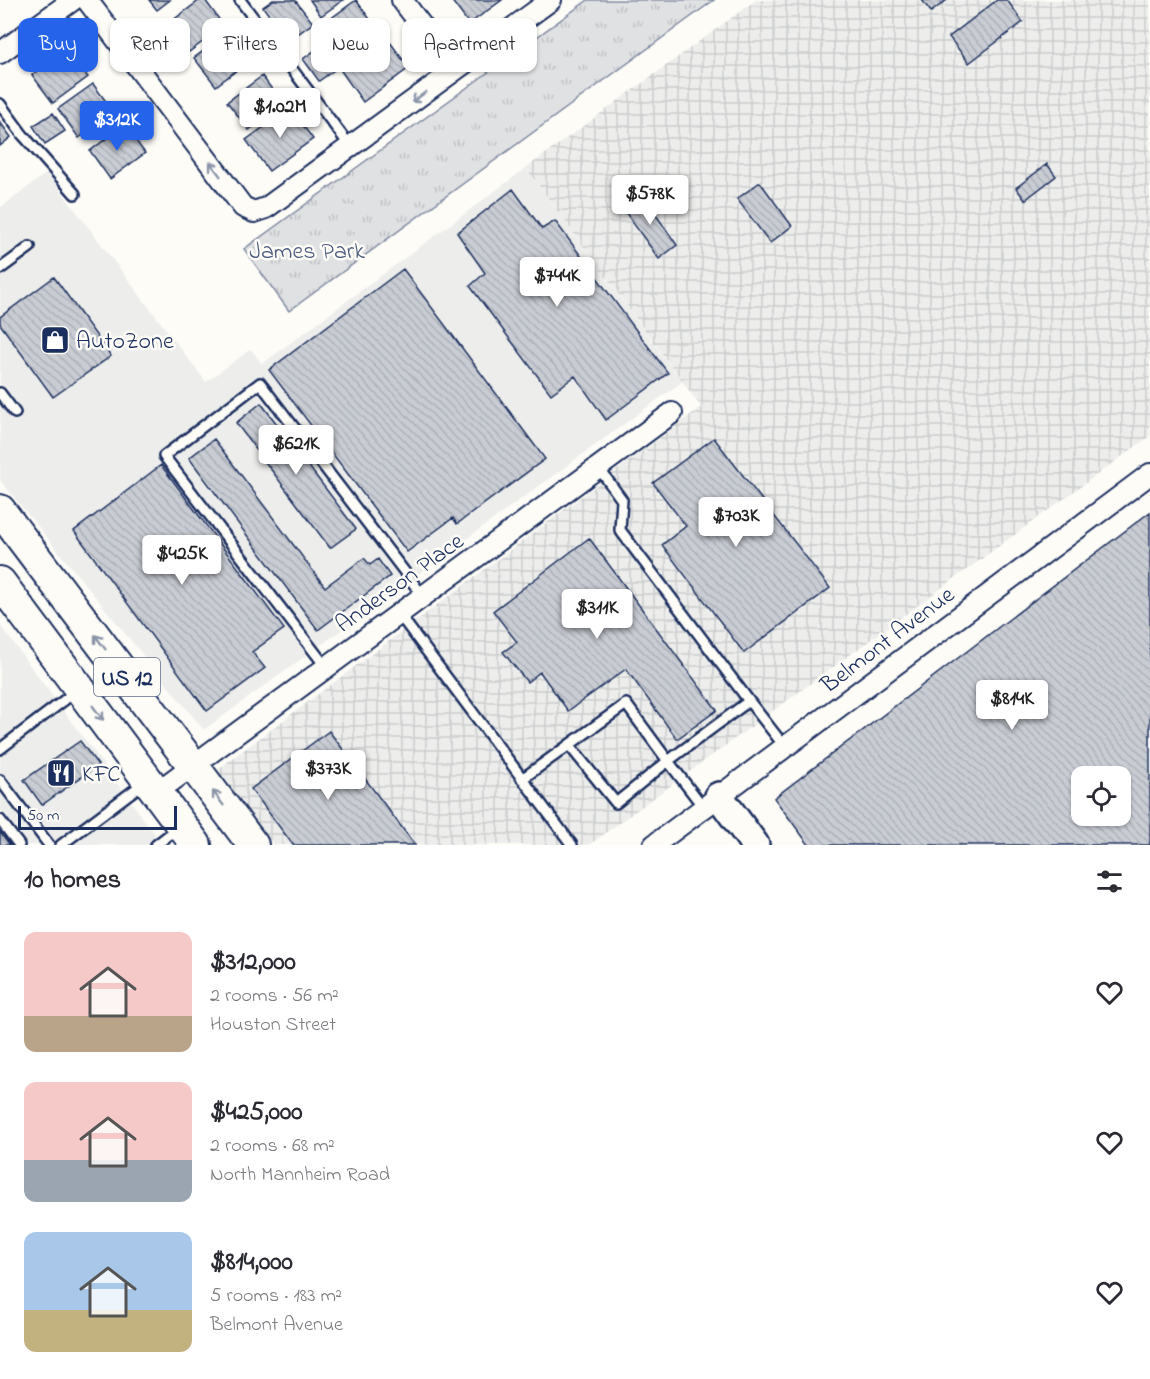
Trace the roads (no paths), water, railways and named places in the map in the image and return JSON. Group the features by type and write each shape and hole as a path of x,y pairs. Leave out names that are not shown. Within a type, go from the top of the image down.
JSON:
{"main road":[{"name":"US 12","path":"3,520 253,845"},
{"name":"US 12","path":"0,582 189,835"},
{"path":"711,802 755,845"}],"street":[{"path":"0,53 73,0"},
{"path":"87,0 243,207 254,212 266,208 452,72"},
{"path":"402,0 416,18"},
{"path":"526,18 551,0"},
{"name":"Anderson Place","path":"152,786 193,765 672,413"},
{"name":"Belmont Avenue","path":"654,845 1150,474"}],"lane":[{"path":"240,0 350,146"},
{"path":"0,104 22,134 75,194"},
{"path":"0,268 30,247"},
{"path":"326,667 164,456 260,383 423,596"},
{"path":"0,393 15,413"},
{"path":"598,467 622,500 620,530 785,747"},
{"path":"399,613 572,845"},
{"path":"0,749 79,688"},
{"path":"569,745 615,803 749,701"},
{"path":"522,779 626,704 668,761 711,802"},
{"path":"0,780 49,845"},
{"path":"61,845 152,786"},
{"path":"0,819 19,845"},
{"path":"156,845 189,835"}],"place":[{"name":"AutoZone","path":"55,340"},
{"name":"KFC","path":"61,773"}],"park label":[{"name":"James Park","path":"307,250"}]}
